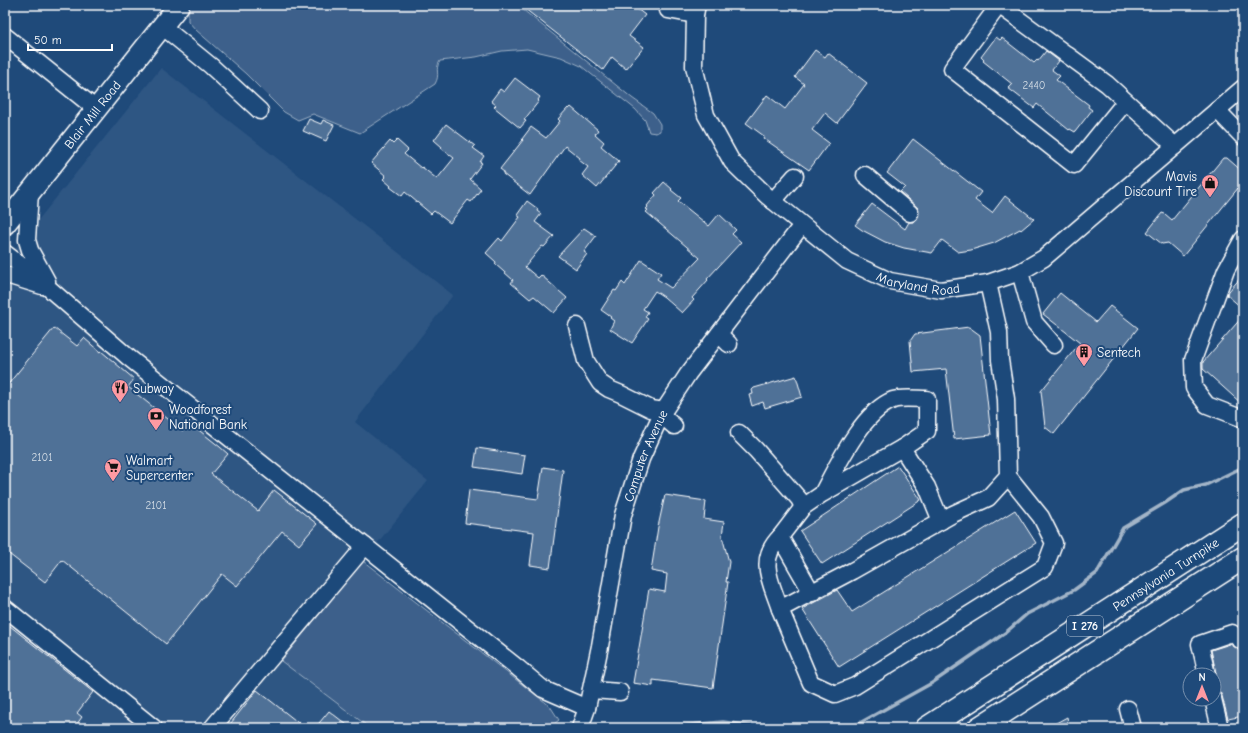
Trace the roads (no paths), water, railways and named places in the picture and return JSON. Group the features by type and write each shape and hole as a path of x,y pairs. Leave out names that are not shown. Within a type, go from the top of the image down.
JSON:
{"highway":[{"name":"Pennsylvania Turnpike","path":"927,728 1243,524"},
{"name":"I 276","path":"979,728 1243,558"}],"main road":[{"name":"Blair Mill Road","path":"5,224 179,5"}],"street":[{"path":"1126,101 1074,165 952,68 999,5 1107,84 1126,101 1175,146"},
{"path":"668,10 696,10"},
{"name":"Maryland Road","path":"696,10 694,66 706,115 732,162 773,201 847,262 890,281 941,290 988,283 1020,272 1044,258 1243,88"},
{"path":"162,26 211,66 260,111"},
{"path":"5,36 96,109"},
{"path":"1217,110 1243,136"},
{"path":"865,175 910,213"},
{"path":"773,201 795,176"},
{"path":"30,192 28,240 30,250 51,290"},
{"name":"Computer Avenue","path":"580,728 587,708 600,646 623,516 641,459 662,413 693,380 724,339 802,225"},
{"path":"1242,418 1207,405 1194,388 1193,360 1226,270 1243,239"},
{"path":"5,253 51,290 128,357 543,689 587,708"},
{"path":"1020,272 1034,322 1054,345"},
{"path":"5,276 10,276 51,290"},
{"path":"822,494 845,450 874,412 894,400 927,399 927,431 902,448 822,494 804,507 773,544 767,562 767,570 780,609 811,683 835,694 855,686 1046,567 1054,543 1041,517 1008,476 1006,399 1000,360 999,332 988,283"},
{"path":"577,326 586,361 600,383 609,389 662,413 674,426"},
{"path":"739,433 794,493 804,507"},
{"path":"902,448 927,487 941,521"},
{"path":"780,609 812,593 941,521 988,498 1008,476"},
{"path":"780,537 812,593"},
{"path":"212,728 365,546"},
{"path":"5,608 154,728"},
{"path":"1205,667 1200,644 1232,633 1243,642"},
{"path":"591,690 620,692"},
{"path":"1215,707 1220,728"},
{"path":"1128,709 1133,728"}],"waterway":[{"path":"839,728 858,724 932,683 1005,633 1027,614 1074,590 1097,573 1123,528 1184,490 1206,485 1243,467"},
{"path":"599,726 679,726 723,722 767,728"}],"place":[{"name":"Mavis Discount Tire","path":"1210,198"},
{"name":"Sentech","path":"1084,367"},
{"name":"Subway","path":"120,403"},
{"name":"Woodforest National Bank","path":"156,431"},
{"name":"Walmart Supercenter","path":"113,482"}]}
